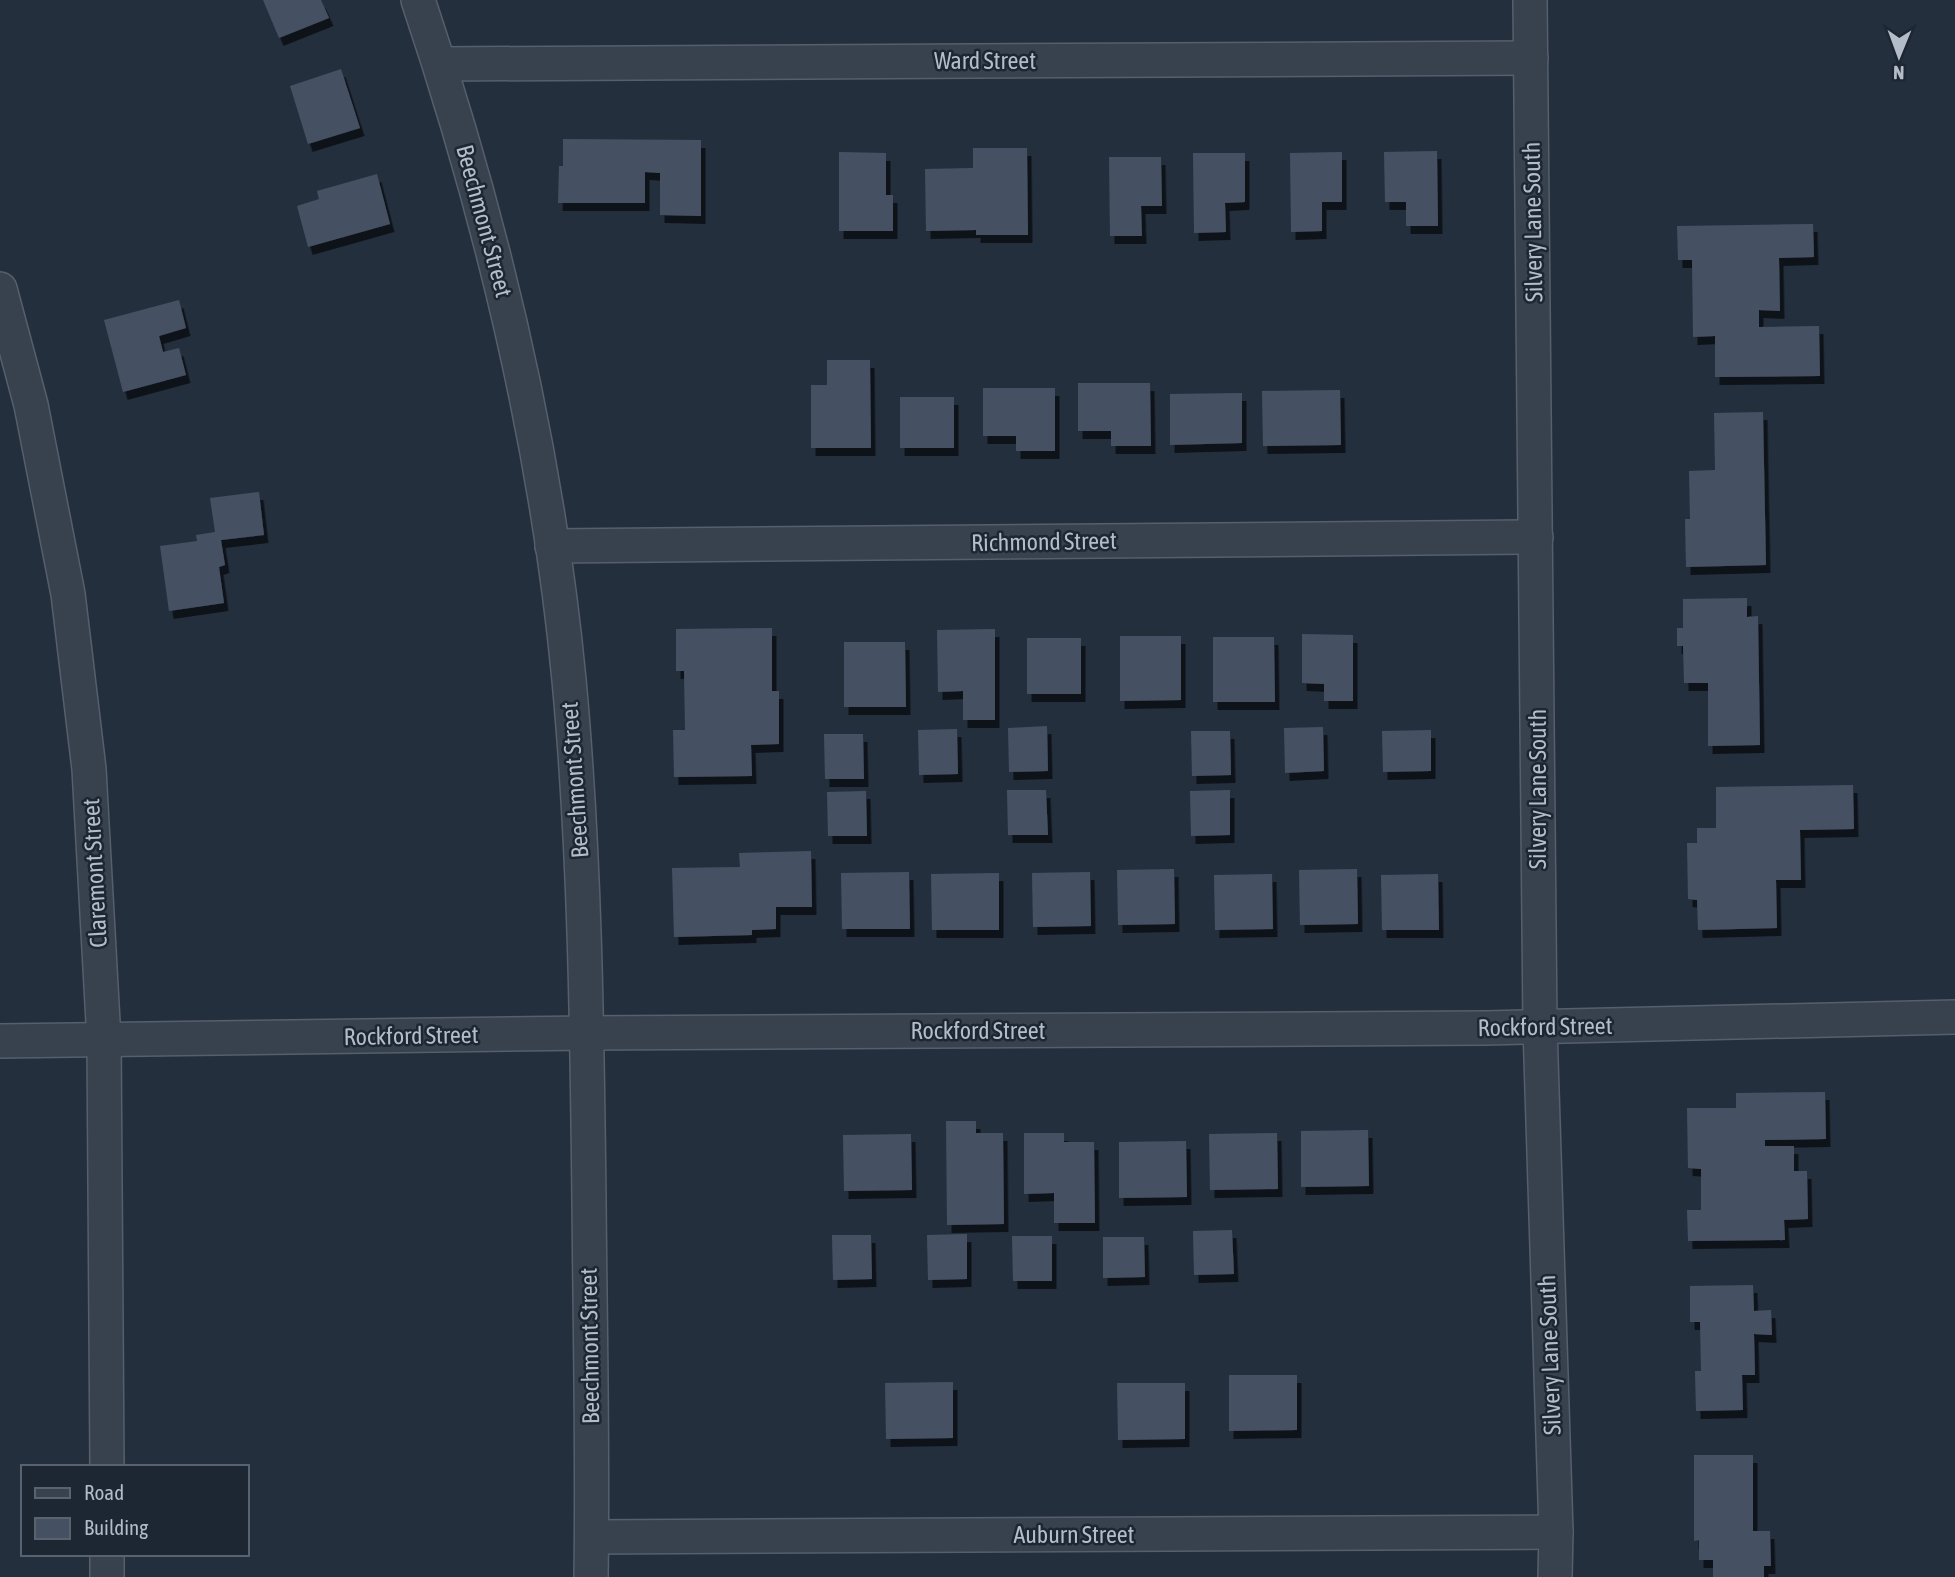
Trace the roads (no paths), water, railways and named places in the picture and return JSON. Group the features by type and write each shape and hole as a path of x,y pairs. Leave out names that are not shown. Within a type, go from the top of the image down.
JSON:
{"street":[{"name":"Beechmont Street","path":"418,0 476,186 505,298 552,546 568,676 578,791 587,1033 591,1577"},
{"name":"Silvery Lane South","path":"1530,0 1540,1027 1556,1532 1555,1577"},
{"name":"Ward Street","path":"440,64 1531,58"},
{"name":"Claremont Street","path":"0,289 31,405 68,594 89,769 104,1040 107,1465"},
{"name":"Richmond Street","path":"552,546 1536,537"},
{"name":"Rockford Street","path":"0,1041 587,1033 1540,1027 1955,1017"},
{"name":"Auburn Street","path":"592,1537 1556,1532"},
{"path":"107,1556 107,1577"}]}
